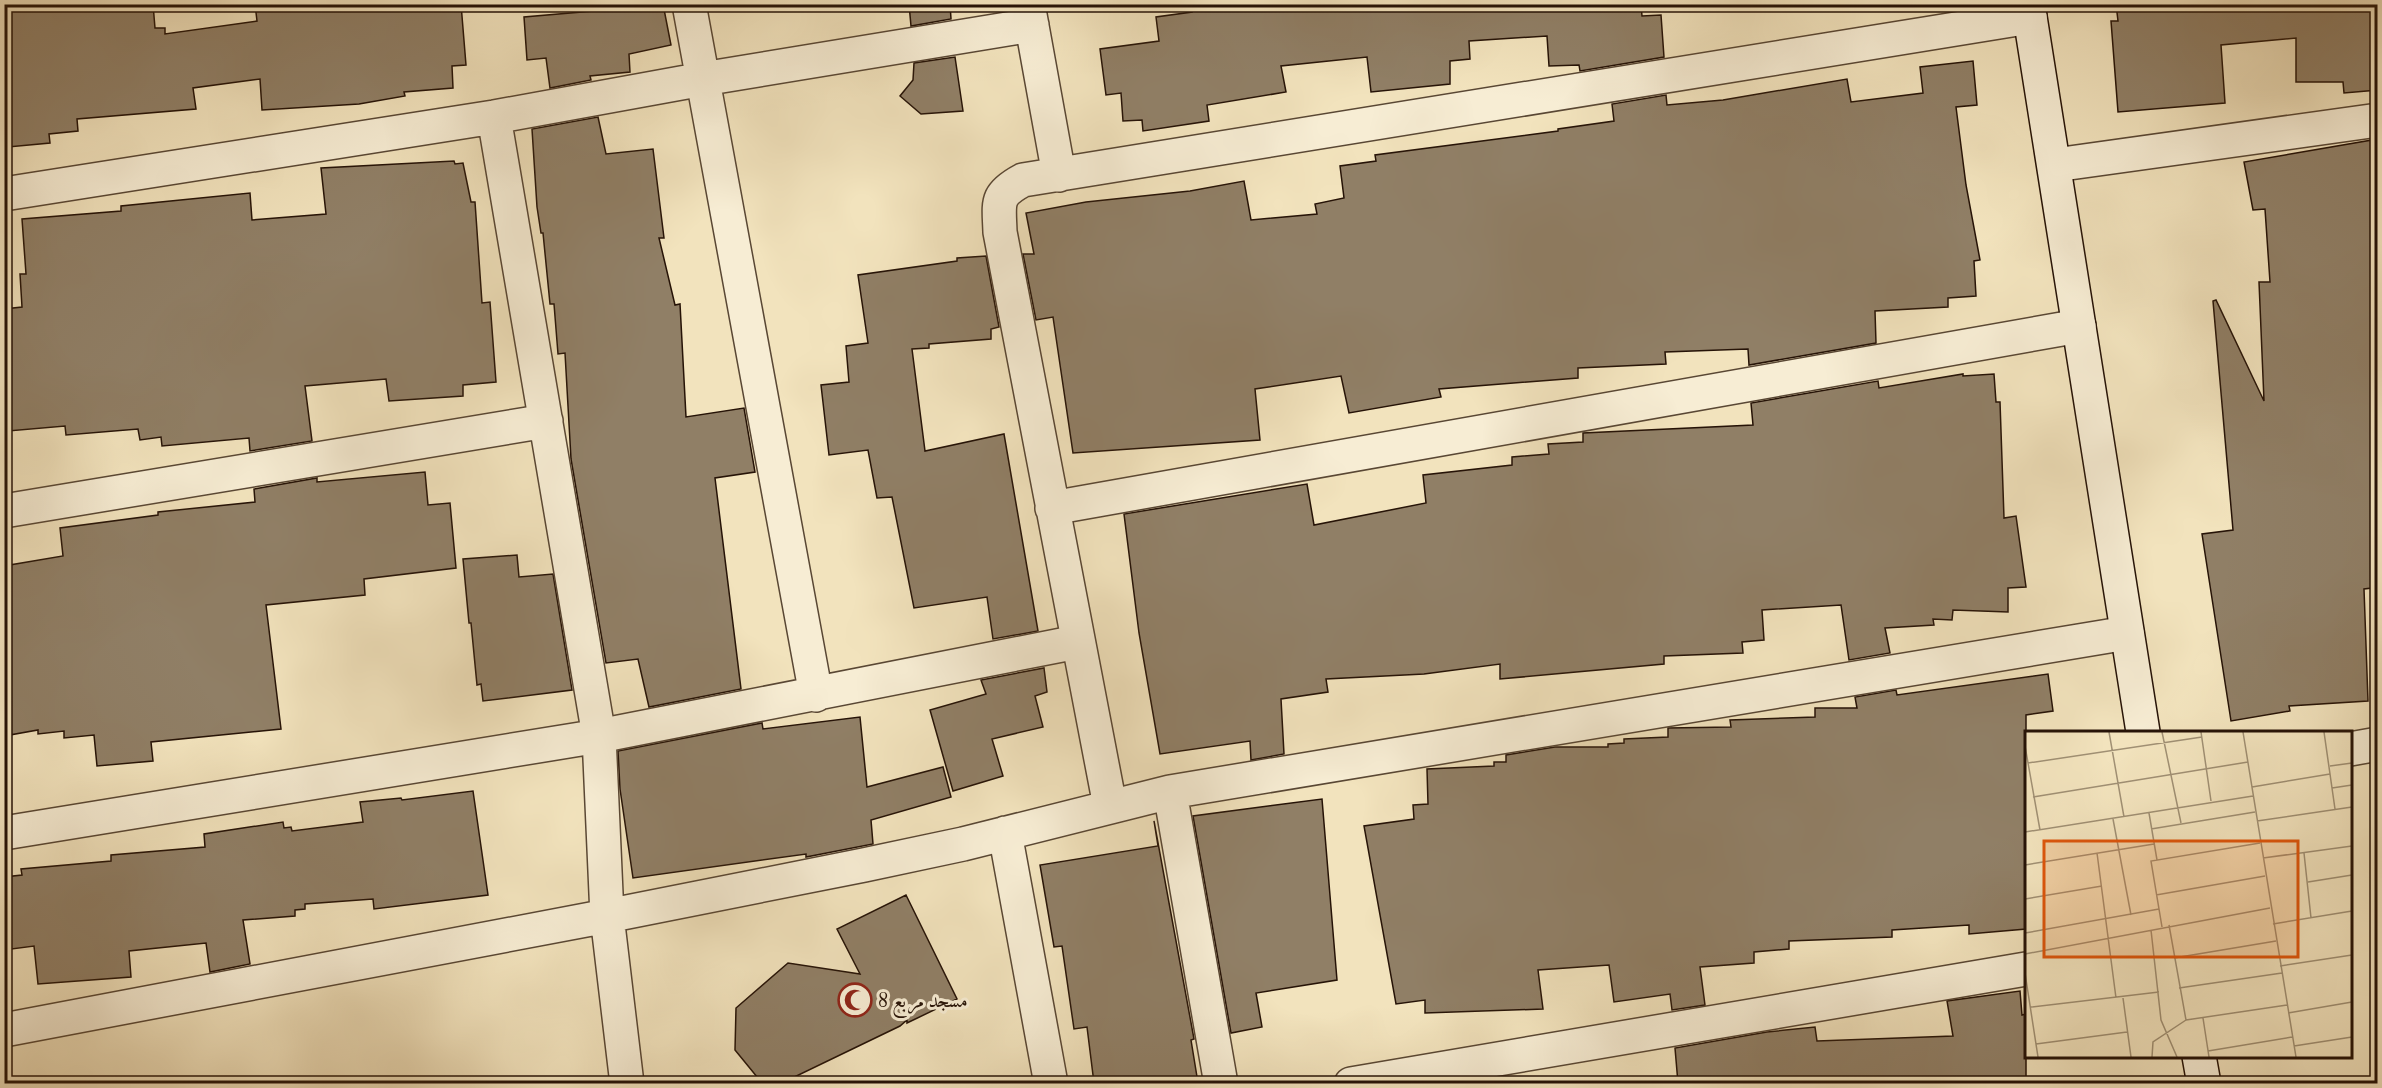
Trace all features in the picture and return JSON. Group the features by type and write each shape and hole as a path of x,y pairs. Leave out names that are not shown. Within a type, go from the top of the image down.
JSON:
{"street":[{"path":"689,4 816,695"},
{"path":"1110,806 1000,232 999,205 1005,189 1023,180 2029,11 2143,731"},
{"path":"4,194 494,117 1030,15 1059,175"},
{"path":"494,117 598,736 607,916 627,1083"},
{"path":"2055,165 2378,120"},
{"path":"1052,508 2079,326"},
{"path":"4,511 546,421"},
{"path":"4,1030 607,916 875,862 1170,792 2127,633"},
{"path":"4,832 598,736 1077,642"},
{"path":"2352,749 2378,744"},
{"path":"1170,792 1221,1083"},
{"path":"1005,833 1051,1083"},
{"path":"1351,1083 2025,969"},
{"path":"2199,1058 2204,1083"}],"building":[{"path":"4,4 153,4 155,28 165,28 165,34 257,21 255,4 461,4 466,65 452,66 453,88 404,92 405,96 359,104 262,110 260,79 193,88 196,109 77,119 78,131 49,134 50,143 8,147 4,107"},
{"path":"627,4 663,4 671,45 629,54 630,72 590,76 591,80 550,88 546,58 527,60 524,17 628,8"},
{"path":"909,4 950,4 951,19 911,26"},
{"path":"1191,4 1641,4 1642,16 1661,15 1664,57 1580,71 1579,65 1549,66 1547,36 1469,41 1470,59 1450,61 1450,84 1371,92 1367,57 1281,66 1286,92 1207,105 1209,121 1143,131 1142,120 1123,121 1121,93 1106,95 1100,49 1159,41 1156,17 1192,12"},
{"path":"2116,4 2378,4 2378,90 2344,93 2343,82 2296,82 2296,38 2221,45 2225,103 2118,112 2111,21 2118,21"},
{"path":"955,57 963,111 921,114 900,96 913,80 914,63"},
{"path":"1973,61 1977,105 1956,107 1966,185 1980,260 1974,261 1976,296 1948,298 1948,307 1875,311 1876,343 1749,365 1748,349 1665,352 1666,364 1578,368 1578,378 1439,389 1441,397 1349,413 1341,376 1255,389 1260,440 1073,453 1053,317 1036,320 1023,254 1034,254 1026,213 1086,202 1190,191 1244,181 1251,220 1317,214 1315,204 1344,198 1340,166 1376,161 1375,155 1558,131 1558,129 1614,121 1612,104 1666,95 1667,105 1723,100 1847,79 1851,102 1923,93 1920,67"},
{"path":"598,117 606,154 653,149 664,238 659,238 675,305 680,304 686,417 744,408 755,472 715,478 741,689 649,707 638,659 606,663 571,459 565,353 558,354 554,304 550,304 543,233 541,233 537,207 532,129"},
{"path":"2378,139 2378,580 2372,580 2372,588 2364,589 2368,701 2289,706 2290,711 2231,721 2202,534 2233,530 2213,301 2216,300 2264,401 2259,282 2270,282 2265,209 2253,210 2244,162"},
{"path":"454,161 455,164 463,163 471,202 475,202 482,303 490,302 496,382 463,385 463,396 389,401 386,379 305,386 312,441 250,451 249,438 162,446 161,437 140,440 138,429 66,435 65,426 8,431 4,380 4,309 22,307 20,274 26,274 22,219 121,211 121,206 250,193 252,220 326,214 321,168"},
{"path":"986,256 999,327 991,329 991,339 929,344 929,348 912,349 925,451 1004,434 1038,631 993,639 987,597 914,608 892,497 877,498 868,450 829,455 821,385 849,382 846,346 868,343 858,275 957,261 957,258"},
{"path":"1963,374 1963,376 1994,374 1996,402 2000,402 2004,518 2016,516 2026,587 2008,588 2008,612 1953,610 1952,620 1933,619 1934,625 1885,628 1890,653 1849,660 1841,605 1762,610 1764,640 1742,642 1743,653 1664,656 1664,664 1500,679 1500,664 1424,674 1326,679 1328,692 1281,699 1284,754 1251,760 1250,741 1160,754 1139,633 1124,514 1307,484 1314,525 1426,503 1423,475 1512,465 1512,457 1549,454 1548,444 1583,442 1583,433 1753,425 1751,403 1878,381 1879,388"},
{"path":"425,472 428,505 450,503 456,568 364,579 365,595 266,605 281,729 151,742 153,761 97,766 94,735 64,738 64,731 38,734 38,730 4,736 4,566 63,556 60,528 158,515 158,512 255,502 254,489 317,478 317,482"},
{"path":"517,555 519,577 553,574 572,690 483,701 481,684 477,685 463,559"},
{"path":"1044,668 1047,692 1035,696 1043,727 992,739 1003,776 953,791 930,710 986,694 981,680"},
{"path":"2048,674 2053,711 2026,715 2025,929 1969,934 1969,925 1892,930 1892,937 1789,941 1789,949 1754,952 1754,963 1700,967 1705,1005 1672,1010 1670,994 1614,1002 1609,965 1538,970 1543,1009 1425,1013 1425,1000 1396,1004 1364,826 1414,819 1413,805 1428,804 1427,769 1494,766 1494,762 1506,762 1506,755 1555,747 1608,747 1608,744 1624,743 1624,739 1668,737 1668,728 1731,727 1730,720 1815,717 1815,708 1857,708 1855,697 1896,690 1897,695"},
{"path":"860,717 867,787 943,767 951,797 871,820 873,844 806,857 806,854 633,878 620,789 618,751 762,723 763,729"},
{"path":"473,791 488,895 374,909 373,899 305,904 305,909 295,910 295,916 243,920 250,964 210,972 206,943 129,951 131,977 38,984 34,946 4,950 4,877 22,875 21,869 111,861 111,855 205,847 204,834 283,822 284,828 291,827 292,831 363,822 360,802 401,798 402,800"},
{"path":"1322,799 1337,980 1256,993 1262,1027 1231,1033 1193,816"},
{"path":"1154,821 1194,1039 1191,1040 1198,1083 1094,1083 1087,1027 1074,1029 1062,946 1054,947 1040,865 1158,846"},
{"path":"906,895 957,999 907,1023 907,1020 900,1026 782,1083 762,1083 735,1050 736,1008 788,963 860,974 837,929"},
{"path":"2020,991 2022,1015 2025,1014 2026,1083 1678,1083 1675,1048 1767,1032 1815,1027 1817,1041 1953,1036 1947,1001"}],"place":[{"name":"مسجد مربع 8","path":"855,1000"}]}
